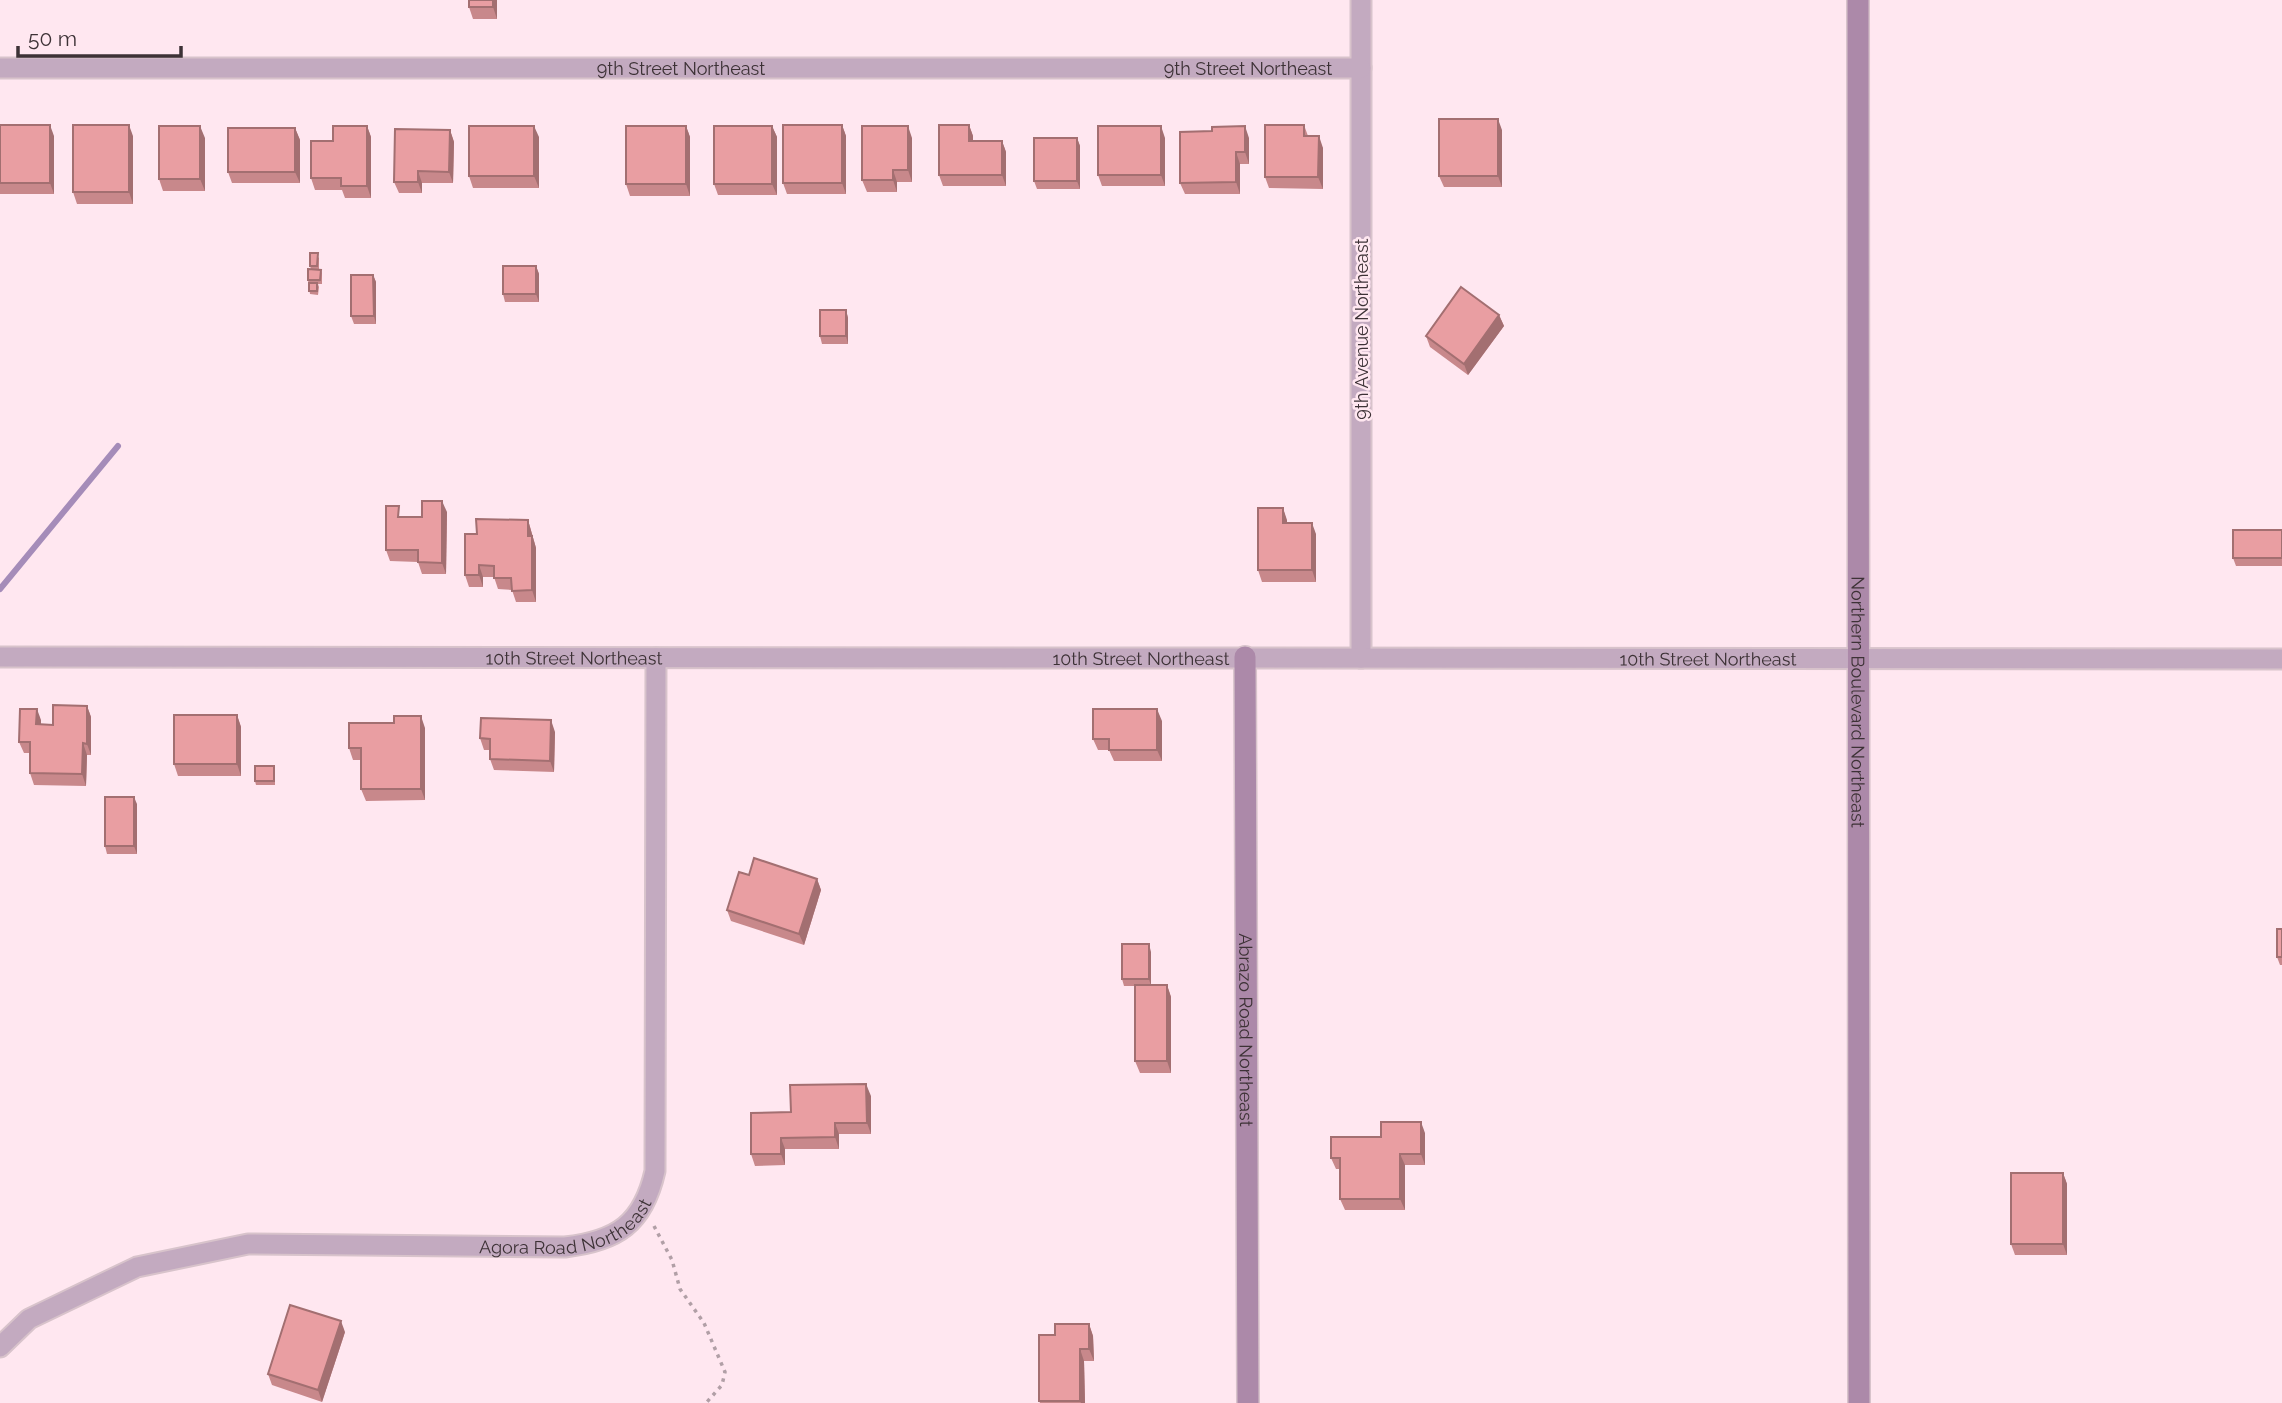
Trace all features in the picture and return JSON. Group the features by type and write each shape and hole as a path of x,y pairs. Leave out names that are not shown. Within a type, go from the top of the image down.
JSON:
{"main road":[{"name":"Northern Boulevard Northeast","path":"1858,0 1858,1403"},
{"name":"Abrazo Road Northeast","path":"1245,657 1248,1403"}],"street":[{"name":"9th Avenue Northeast","path":"1361,0 1361,657"},
{"name":"9th Street Northeast","path":"0,68 1361,68"},
{"name":"10th Street Northeast","path":"0,657 2282,659"},
{"name":"Agora Road Northeast","path":"0,1347 29,1320 137,1267 248,1244 565,1248 590,1245 608,1237 625,1227 642,1211 651,1192 655,1171 656,657"}],"path":[{"path":"642,1211 656,1229 672,1260 680,1289 704,1323 725,1372 722,1385 706,1403"}],"building":[{"path":"469,0 493,0 493,7 469,7"},
{"path":"1439,119 1498,119 1498,176 1439,176"},
{"path":"0,125 50,125 50,183 0,183"},
{"path":"73,125 129,125 129,192 73,192"},
{"path":"783,125 842,125 842,183 783,183"},
{"path":"939,125 969,125 969,141 1002,141 1002,175 939,175"},
{"path":"1265,125 1304,125 1304,136 1319,136 1318,177 1265,177"},
{"path":"159,126 200,126 200,179 159,179"},
{"path":"333,126 367,126 367,186 341,186 341,178 311,178 311,141 333,141"},
{"path":"469,126 534,126 534,176 469,176"},
{"path":"626,126 686,126 686,184 626,184"},
{"path":"714,126 772,126 772,184 714,184"},
{"path":"862,126 908,126 908,170 893,170 893,180 862,180"},
{"path":"1098,126 1161,126 1161,175 1098,175"},
{"path":"1245,126 1245,152 1236,152 1236,182 1180,183 1180,132"},
{"path":"228,128 295,128 295,172 228,172"},
{"path":"395,129 450,130 449,172 418,171 418,182 394,182"},
{"path":"1034,138 1077,138 1077,181 1034,181"},
{"path":"310,253 318,253 317,266 310,266"},
{"path":"503,266 536,266 536,294 503,294"},
{"path":"308,269 321,270 320,280 308,280"},
{"path":"351,275 373,275 374,316 351,316"},
{"path":"309,283 317,283 317,291 309,291"},
{"path":"1461,287 1499,315 1464,364 1426,336"},
{"path":"820,310 846,310 846,336 820,336"},
{"path":"422,501 442,501 442,563 418,562 418,550 386,550 386,506 399,506 398,517 422,517"},
{"path":"1258,508 1283,508 1283,523 1312,523 1312,570 1258,570"},
{"path":"476,519 528,520 528,536 532,536 532,590 512,591 511,578 494,578 494,566 479,565 479,575 465,575 465,534 477,534"},
{"path":"2233,530 2282,530 2282,558 2233,558"},
{"path":"53,705 87,706 87,744 83,743 82,774 30,773 30,742 19,742 20,709 37,709 36,724 53,725"},
{"path":"1093,709 1157,709 1157,750 1109,750 1109,739 1093,739"},
{"path":"174,715 237,715 237,764 174,764"},
{"path":"394,716 421,716 421,789 361,789 361,748 349,748 349,723 394,723"},
{"path":"481,718 551,720 550,761 490,759 490,739 480,738"},
{"path":"255,766 274,766 274,781 255,781"},
{"path":"105,797 134,797 134,846 105,846"},
{"path":"754,858 817,879 799,934 727,910 739,872 749,875"},
{"path":"2277,929 2282,929 2282,957 2277,957"},
{"path":"1122,944 1149,944 1149,979 1122,979"},
{"path":"1135,985 1167,985 1167,1061 1135,1061"},
{"path":"866,1084 867,1123 835,1123 835,1137 781,1138 781,1154 751,1154 751,1113 791,1112 790,1085"},
{"path":"1381,1122 1421,1122 1421,1154 1400,1154 1400,1199 1340,1199 1340,1158 1331,1158 1331,1137 1381,1137"},
{"path":"2011,1173 2063,1173 2063,1244 2011,1244"},
{"path":"290,1305 341,1321 318,1390 268,1374"},
{"path":"1055,1324 1089,1324 1089,1349 1080,1349 1080,1401 1039,1401 1039,1335 1055,1335"}],"waterway":[{"path":"0,589 118,446"}]}
